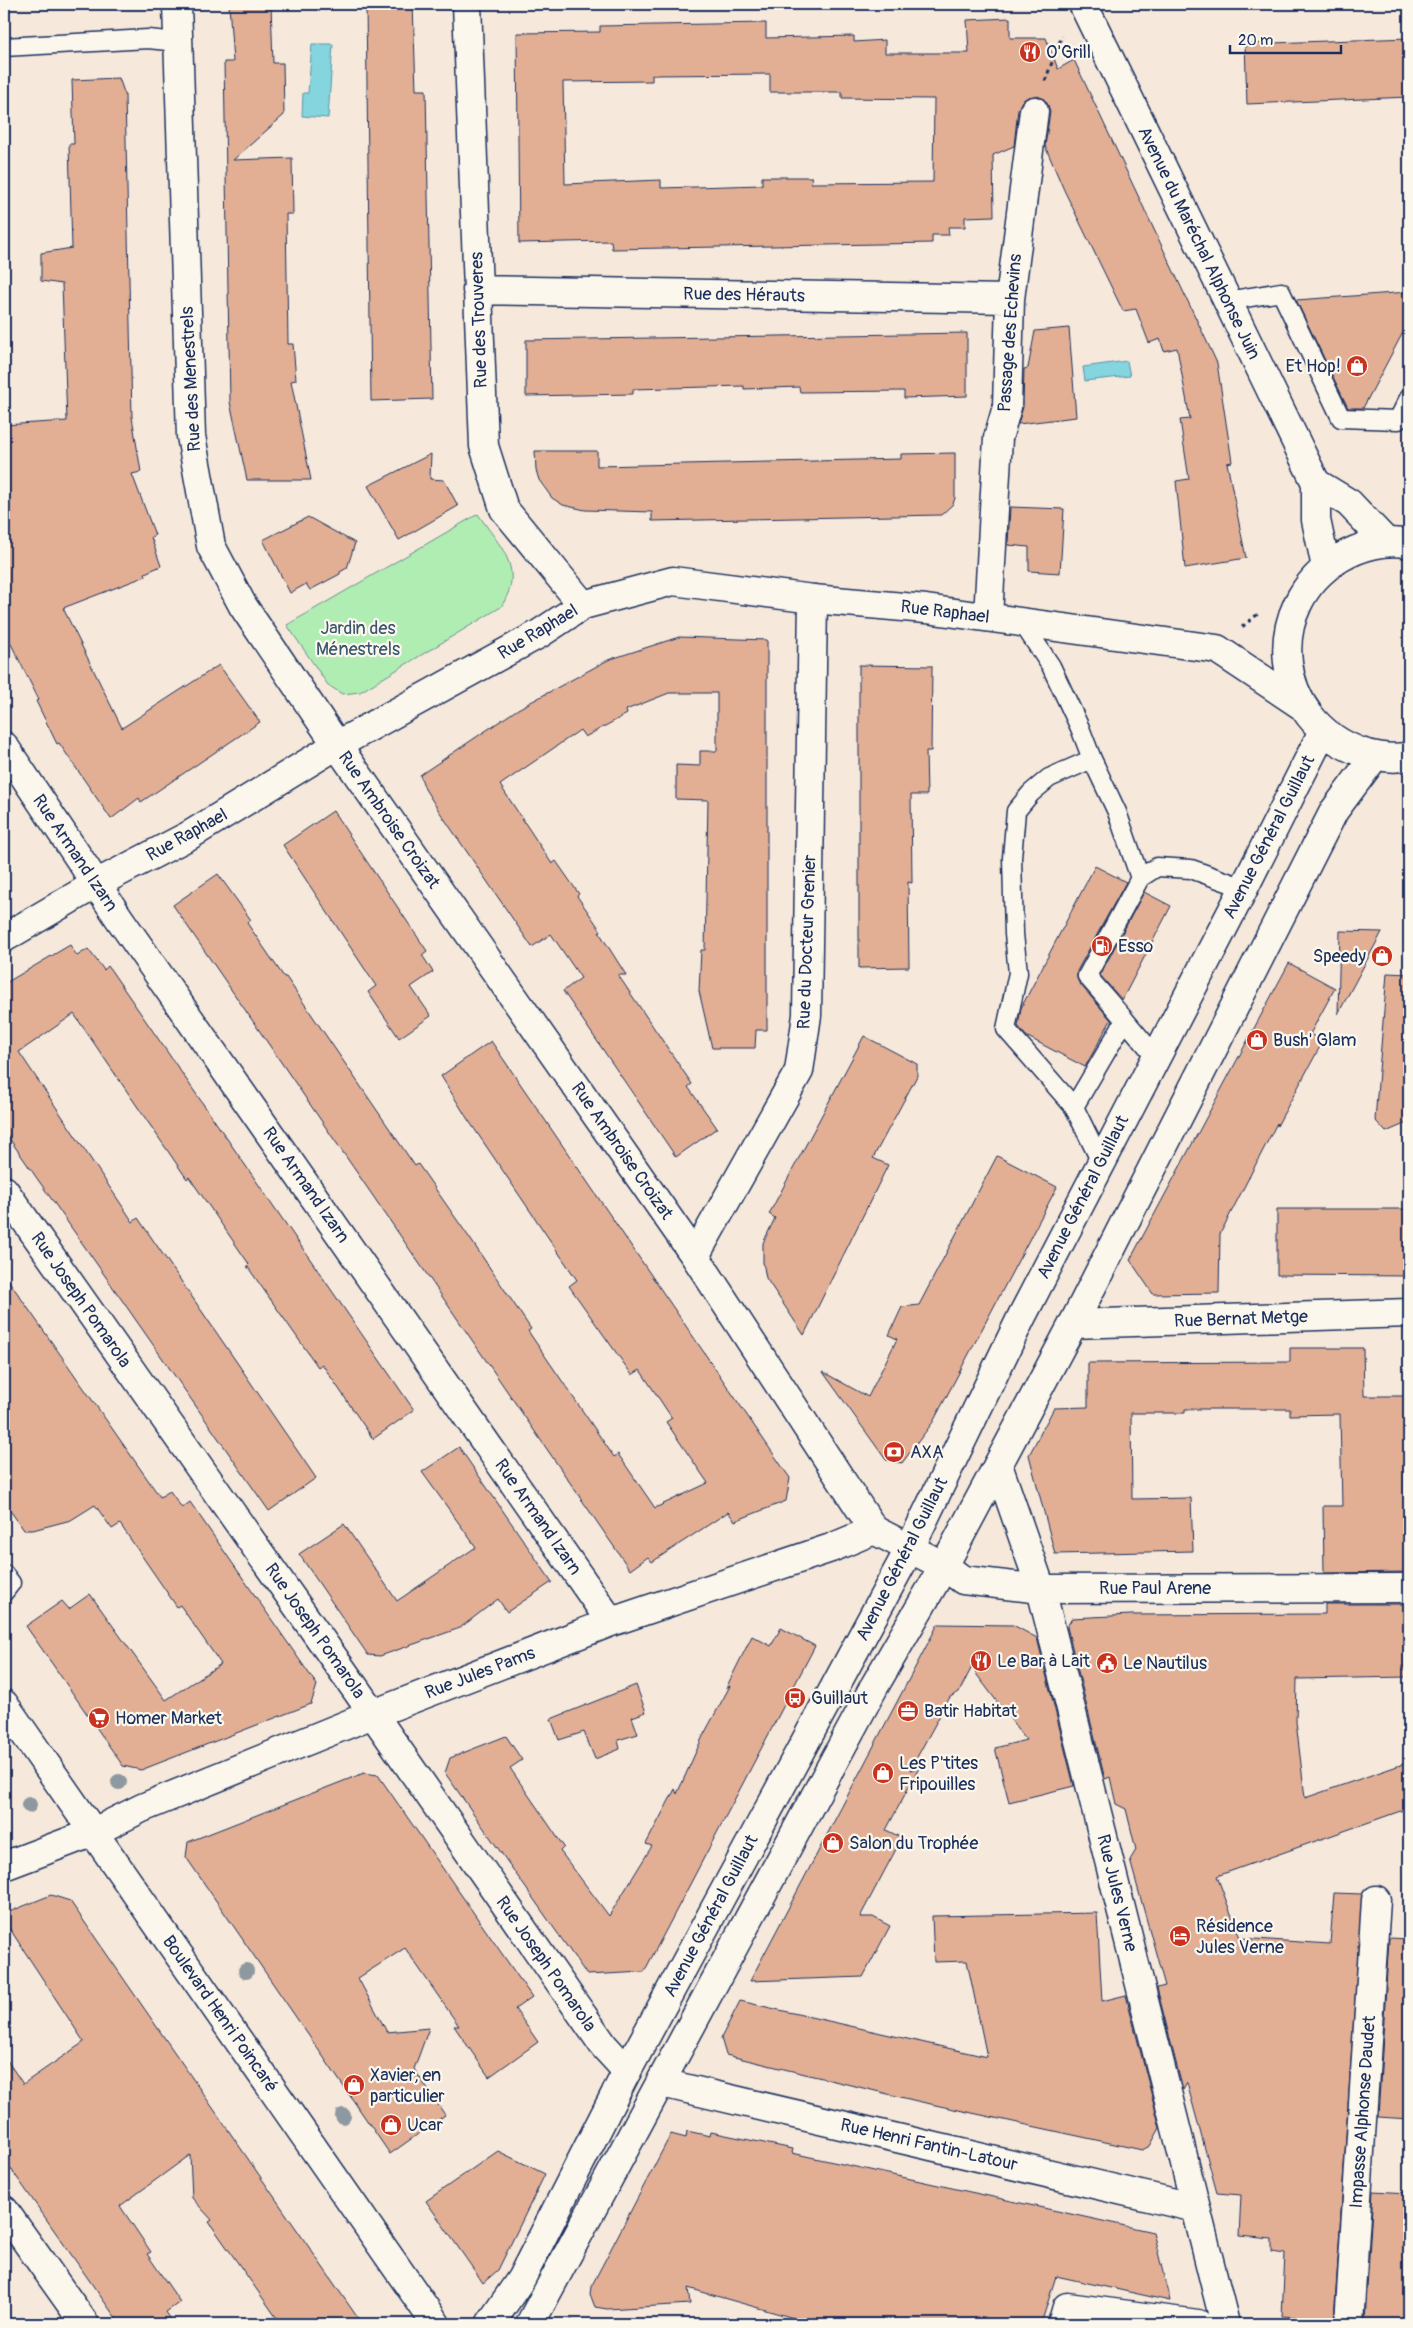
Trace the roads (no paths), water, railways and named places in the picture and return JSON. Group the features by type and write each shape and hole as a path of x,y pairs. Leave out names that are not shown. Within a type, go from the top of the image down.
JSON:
{"street":[{"name":"Rue des Menestrels","path":"177,4 191,436 211,546 243,606 337,745"},
{"name":"Rue des Trouveres","path":"467,4 484,446 504,509 583,605"},
{"name":"Avenue du Maréchal Alphonse Juin","path":"1086,10 1316,482 1316,520 1326,567"},
{"name":"Passage des Echevins","path":"988,616 998,438 1007,407 1010,299 1034,111"},
{"name":"Rue des Hérauts","path":"477,290 1010,299"},
{"path":"1316,482 1350,503 1401,540"},
{"path":"1398,760 1348,747 1323,731 1301,705 1290,680 1287,652 1289,625 1299,600 1310,582 1326,567 1354,550 1401,540"},
{"name":"Rue Raphael","path":"4,938 96,884 190,835 337,745 539,634 583,605 673,581 813,599 988,616 1217,649 1301,705"},
{"name":"Rue du Docteur Grenier","path":"695,1256 799,1071 807,1015 813,599"},
{"name":"Avenue Général Guillaut","path":"490,2324 522,2279 627,2071 910,1548 1022,1316 1244,888 1323,731"},
{"name":"Rue Ambroise Croizat","path":"337,745 695,1256 874,1530"},
{"name":"Rue Armand Izarn","path":"4,746 96,884 611,1622"},
{"name":"Avenue Général Guillaut","path":"530,2324 875,1685 944,1566 1074,1324 1334,811 1398,760"},
{"name":"Rue Joseph Pomarola","path":"4,1190 604,2046 627,2071"},
{"name":"Rue Bernat Metge","path":"1074,1324 1409,1313"},
{"name":"Rue Jules Verne","path":"998,1465 1041,1589 1225,2324"},
{"path":"874,1530 910,1548"},
{"name":"Rue Jules Pams","path":"4,1866 94,1832 142,1808 373,1714 611,1622 831,1548 874,1530"},
{"name":"Rue Paul Arene","path":"910,1548 944,1566 963,1580 1041,1589 1409,1588"},
{"name":"Boulevard Henri Poincaré","path":"4,1704 436,2324"},
{"name":"Impasse Alphonse Daudet","path":"1349,2324 1376,1900"},
{"name":"Rue Henri Fantin-Latour","path":"662,2082 1196,2208"},
{"path":"4,2210 85,2324"},
{"path":"1065,2316 1198,2324"}],"lane":[{"path":"4,47 148,39 178,42"},
{"path":"1227,301 1281,292 1341,418 1398,420 1409,398"},
{"path":"1021,621 1051,666 1080,728 1092,759 1117,812 1140,878"},
{"path":"1092,759 1049,778 1030,793 1016,811 1012,858 1014,934 1018,973 1006,1029 1074,1107 1101,1162"},
{"path":"1156,1057 1087,976 1140,878 1157,867 1191,870 1244,888"},
{"path":"1074,1107 1125,1020"},
{"path":"4,1574 11,1583 4,1592"}],"water":[{"path":"312,44 333,44 328,118 302,116 303,93 308,93"},
{"path":"1127,361 1130,376 1085,381 1083,367"}],"place":[{"name":"O'Grill","path":"1030,52"},
{"name":"Et Hop!","path":"1357,366"},
{"name":"Esso","path":"1102,946"},
{"name":"Speedy","path":"1382,956"},
{"name":"Bush' Glam","path":"1257,1040"},
{"name":"AXA","path":"894,1452"},
{"name":"Le Bar à Lait","path":"981,1661"},
{"name":"Le Nautilus","path":"1107,1663"},
{"name":"Guillaut","path":"795,1698"},
{"name":"Batir Habitat","path":"908,1711"},
{"name":"Homer Market","path":"99,1718"},
{"name":"Les P'tites Fripouilles","path":"883,1773"},
{"name":"Salon du Trophée","path":"833,1843"},
{"name":"Résidence Jules Verne","path":"1180,1936"},
{"name":"Xavier, en particulier","path":"354,2085"},
{"name":"Ucar","path":"391,2125"}],"park label":[{"name":"Jardin des Ménestrels","path":"358,638"}]}
